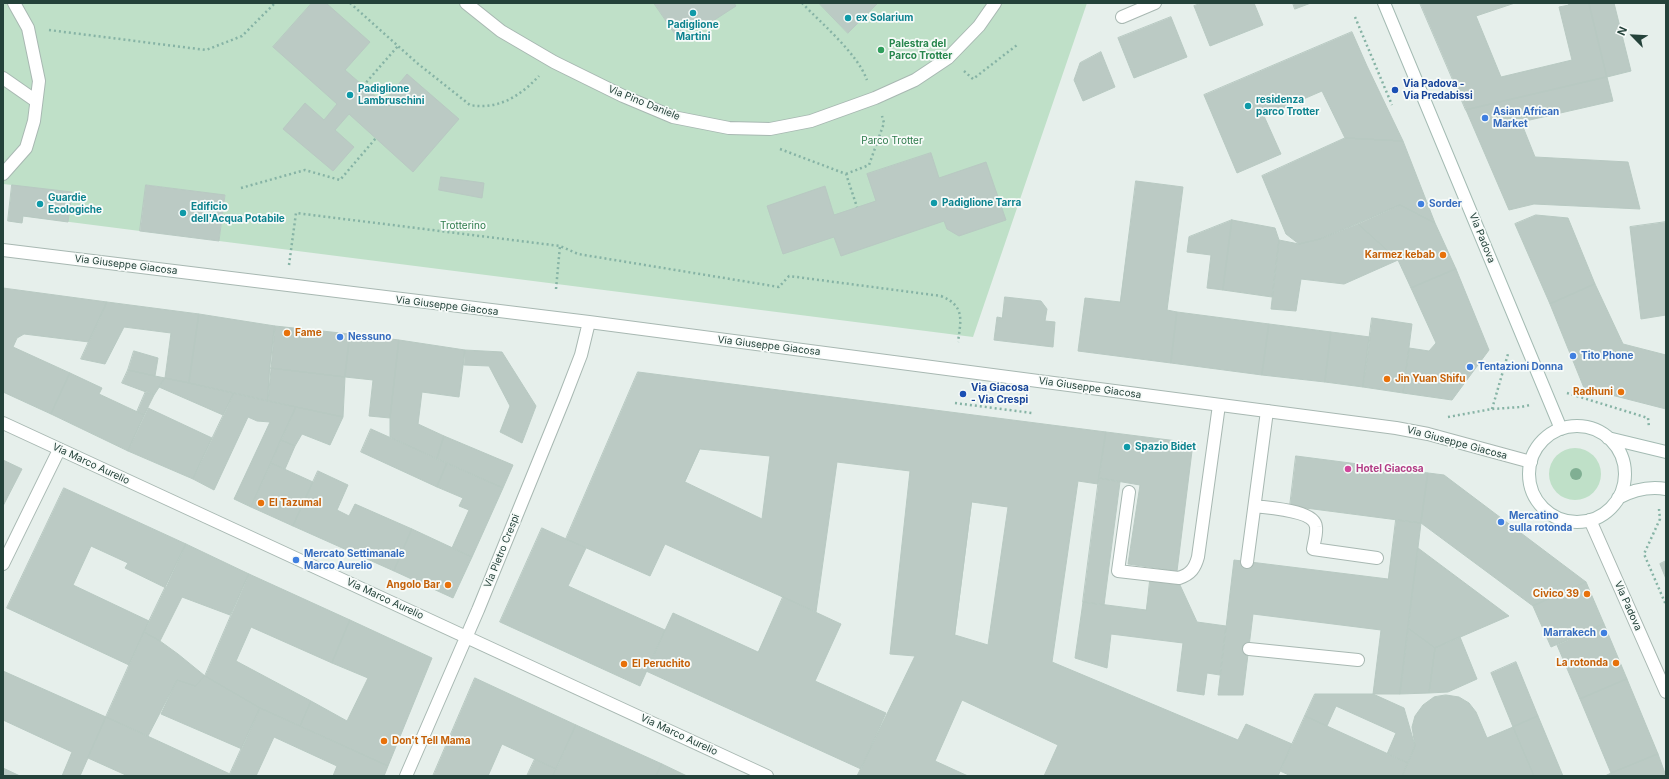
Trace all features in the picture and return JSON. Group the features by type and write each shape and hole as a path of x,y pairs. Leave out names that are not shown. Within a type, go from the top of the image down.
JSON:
{"street":[{"path":"3,174 26,148 34,120 39,81 28,28 14,3"},
{"name":"Via Pino Daniele","path":"466,3 501,31 554,62 623,96 673,117 728,128 770,129 811,120 875,98 915,80 948,58 979,26 995,3"},
{"path":"1122,17 1155,3"},
{"name":"Via Padova","path":"1384,3 1561,429"},
{"path":"3,78 36,101"},
{"name":"Via Giuseppe Giacosa","path":"3,250 589,322 1267,411 1428,434 1531,462"},
{"name":"Via Pietro Crespi","path":"406,776 481,602 581,356 589,322"},
{"path":"1129,492 1118,571 1179,578 1188,575 1195,567 1198,557 1219,405"},
{"path":"1247,562 1267,411"},
{"name":"Via Marco Aurelio","path":"3,423 767,776"},
{"path":"1608,438 1617,448 1623,464 1624,482 1618,498 1611,508 1602,515 1590,520 1579,522 1562,519 1551,514 1535,497 1529,474 1535,451 1551,434 1561,429 1585,427 1608,438 1666,452"},
{"path":"3,564 59,450"},
{"path":"1618,498 1629,492 1647,488 1666,489"},
{"path":"1255,506 1304,514 1312,518 1316,526 1313,549 1377,558"},
{"name":"Via Padova","path":"1590,520 1666,692"},
{"path":"1249,649 1358,660"}],"path":[{"path":"28,28 206,50 242,36 275,3"},
{"path":"350,3 398,46 463,101 470,105 480,107 511,100 518,96 554,62"},
{"path":"1355,17 1392,105"},
{"path":"948,58 973,79 1017,45"},
{"path":"363,86 398,46"},
{"path":"241,188 305,170 340,180 376,138"},
{"path":"778,148 846,174 857,207"},
{"path":"286,285 296,213 560,246 578,254 779,287 789,276 941,296 951,300 957,307 960,320 958,342"},
{"path":"556,289 560,246"},
{"path":"1492,409 1516,321"},
{"path":"955,403 1032,413"},
{"path":"1660,519 1644,554 1666,605"}],"green space":[{"name":"Parco Trotter","path":"3,3 1087,3 973,337 219,241 225,196 147,185 140,231 23,216 22,223 8,221 12,185 3,184"},
{"path":"1575,448 1585,450 1593,456 1599,464 1601,474 1599,484 1593,492 1585,498 1575,500 1565,498 1557,492 1551,484 1549,474 1551,464 1557,456 1565,450"}],"building":[{"name":"Padiglione Lambruschini","path":"312,3 326,3 370,42 345,70 383,103 407,74 459,119 413,172 349,114 335,130 354,147 333,171 283,129 305,103 324,120 337,104 273,47"},
{"name":"Padiglione Martini","path":"654,3 734,3 736,6 702,28 697,21 676,35"},
{"name":"ex Solarium","path":"819,3 878,3 848,33"},
{"path":"1202,3 1254,3 1263,25 1210,46 1194,6"},
{"path":"1293,3 1311,3 1295,9"},
{"path":"1420,3 1515,3 1476,16 1501,77 1572,60 1559,7 1569,5 1568,3 1589,3 1607,77 1466,110"},
{"path":"1589,3 1614,3 1631,71 1607,77"},
{"path":"1171,17 1187,57 1134,78 1118,38"},
{"name":"residenza parco Trotter","path":"1352,32 1403,141 1345,138 1322,91 1264,116 1281,154 1237,173 1204,95"},
{"path":"1101,52 1115,87 1083,101 1074,80 1080,63"},
{"path":"1607,77 1613,101 1521,122 1535,157 1628,162 1640,209 1534,204 1509,210 1466,110"},
{"path":"1345,138 1403,141 1435,223 1400,205 1320,239 1299,244 1286,234 1262,176"},
{"name":"Padiglione Tarra","path":"931,153 939,178 986,162 1006,220 959,236 947,229 944,221 841,256 834,237 783,254 767,206 825,186 834,215 876,201 867,174"},
{"path":"441,177 484,183 482,198 439,190"},
{"path":"1136,181 1183,187 1167,310 1177,312 1171,363 1078,351 1085,298 1120,302"},
{"name":"Guardie Ecologiche","path":"12,185 72,192 68,222 23,216 22,223 8,221"},
{"name":"Edificio dell'Acqua Potabile","path":"146,185 225,195 219,241 140,231"},
{"path":"1400,205 1435,223 1456,269 1411,288 1398,260 1358,224"},
{"path":"1536,215 1568,218 1595,284 1550,304 1515,224"},
{"path":"1232,220 1223,290 1207,288 1211,255 1187,252 1189,237"},
{"path":"1232,220 1275,228 1279,240 1272,297 1223,290"},
{"path":"1666,222 1666,315 1641,319 1630,227"},
{"path":"1358,224 1398,260 1344,284 1301,279 1296,311 1271,309 1279,240 1299,244 1320,239"},
{"path":"1456,269 1489,350 1452,400 1403,393 1409,348 1429,351 1436,343 1411,288"},
{"path":"1595,284 1623,344 1666,355 1666,409 1584,388 1550,304"},
{"path":"3,288 107,302 89,342 24,334 17,338 13,347 70,373 51,414 3,392"},
{"path":"1005,297 1041,301 1047,309 1045,321 1055,322 1053,347 994,340 997,317 1002,318"},
{"path":"107,302 199,314 189,383 165,378 171,333 124,327 105,364 81,359"},
{"path":"1177,312 1269,324 1262,375 1171,363"},
{"path":"199,314 275,326 268,401 189,383"},
{"path":"1372,318 1412,324 1403,393 1363,387"},
{"path":"1269,324 1331,332 1325,382 1262,375"},
{"path":"275,326 350,334 345,377 270,368"},
{"path":"1331,332 1370,337 1363,387 1325,382"},
{"path":"350,334 399,340 390,418 369,416 373,380 345,377"},
{"path":"399,340 465,350 459,397 422,392 418,424 444,436 437,459 390,437 390,418"},
{"path":"465,350 502,352 536,406 522,443 500,432 510,406 489,366 464,365"},
{"path":"134,351 158,358 155,376 128,370"},
{"path":"270,368 345,377 343,417 268,401"},
{"path":"128,370 165,378 154,395 122,383"},
{"path":"638,372 1106,432 1098,484 1078,481 1052,662 1238,740 1246,724 1292,744 1278,776 1044,776 1058,745 962,700 935,761 968,776 857,776 915,656 890,654 910,471 837,462 816,612 665,544 650,576 566,539","holes":["700,449 770,456 762,519 685,482","972,502 1008,507 988,645 955,635"]},
{"path":"70,373 102,388 99,394 144,415 128,451 51,414"},
{"path":"165,378 234,393 223,415 159,387"},
{"path":"146,391 154,395 144,415 137,412"},
{"path":"234,393 296,407 251,507 234,499 270,422 257,421 248,417 214,490 193,479"},
{"path":"296,407 343,417 330,445 302,434 295,446 281,440"},
{"path":"148,408 212,438 193,479 128,451"},
{"path":"371,429 447,463 437,487 361,452"},
{"path":"1106,432 1193,443 1177,571 1128,564 1140,485 1099,478"},
{"path":"444,436 513,465 503,488 437,459"},
{"path":"281,440 295,446 285,469 271,463"},
{"path":"1296,456 1428,473 1421,523 1290,506"},
{"path":"3,460 22,469 3,506"},
{"path":"271,463 313,482 293,526 251,507"},
{"path":"447,463 503,488 472,557 452,548 469,510 459,506 463,498 437,487"},
{"path":"318,471 348,485 337,510 349,516 355,504 412,529 394,571 293,526"},
{"path":"1428,473 1444,475 1586,582 1533,606 1421,523"},
{"path":"1099,478 1120,482 1104,605 1083,602"},
{"path":"64,488 186,544 166,588 125,568 128,563 91,546 73,585 149,621 129,665 7,608"},
{"path":"1396,520 1421,523 1400,694 1373,694 1381,630 1253,614 1243,695 1218,695 1234,560 1388,579"},
{"path":"542,528 586,548 568,586 665,630 640,686 500,622"},
{"path":"412,529 472,557 453,598 394,571"},
{"path":"186,544 249,574 230,615 182,597 160,641 144,632"},
{"path":"1418,548 1509,616 1435,648 1408,628"},
{"path":"1666,561 1666,579 1660,564"},
{"path":"249,574 350,620 332,663 251,627 236,661 311,701 300,726 260,708 205,676"},
{"path":"1150,581 1180,585 1197,622 1226,626 1220,675 1207,673 1204,695 1177,691 1183,643 1111,634 1107,668 1075,658 1083,602 1146,610"},
{"path":"1586,582 1604,624 1551,647 1533,606"},
{"path":"783,597 841,624 815,681 886,713 861,769 646,671 673,613 758,652"},
{"path":"350,620 432,658 388,766 300,726 311,701 347,721 368,678 332,663"},
{"path":"1604,624 1627,679 1580,699 1557,645"},
{"path":"1408,628 1435,648 1429,693 1400,694"},
{"path":"144,632 160,641 205,676 195,686 177,680 148,736 106,717"},
{"path":"1460,637 1477,679 1448,692 1429,693 1435,648"},
{"path":"1516,662 1538,716 1513,727 1491,673"},
{"path":"3,671 106,717 80,776 62,776 72,752 3,720"},
{"path":"205,676 260,708 242,749 161,714 177,680 195,686"},
{"path":"475,678 576,725 556,769 502,744 488,776 433,776"},
{"path":"1627,679 1658,754 1611,773 1580,699"},
{"path":"1315,694 1373,694 1404,708 1415,746 1408,763 1387,754 1396,733 1336,706 1327,726 1305,716"},
{"path":"1446,695 1459,697 1469,703 1476,712 1487,738 1513,727 1534,776 1402,776 1415,746 1412,727 1415,716 1423,705 1434,697"},
{"path":"260,708 388,766 384,776 333,776 337,766 274,737 256,776 229,776"},
{"path":"1305,716 1408,763 1402,776 1291,776 1280,771"},
{"path":"1538,716 1563,776 1534,776 1513,727"},
{"path":"106,717 230,774 229,776 128,776 88,758"},
{"path":"576,725 662,764 656,776 553,776"},
{"path":"1658,754 1666,776 1605,776 1611,773"},
{"path":"535,759 556,769 553,776 527,776"},
{"path":"662,764 687,776 656,776"},
{"path":"3,768 20,776 3,776"}],"place":[{"name":"Padiglione Martini","path":"693,13"},
{"name":"ex Solarium","path":"848,18"},
{"name":"Palestra del Parco Trotter","path":"881,50"},
{"name":"Via Padova - Via Predabissi","path":"1395,90"},
{"name":"Padiglione Lambruschini","path":"350,95"},
{"name":"residenza parco Trotter","path":"1248,106"},
{"name":"Asian African Market","path":"1485,118"},
{"name":"Padiglione Tarra","path":"934,203"},
{"name":"Guardie Ecologiche","path":"40,204"},
{"name":"Sorder","path":"1421,204"},
{"name":"Edificio dell'Acqua Potabile","path":"183,213"},
{"name":"Karmez kebab","path":"1443,255"},
{"name":"Fame","path":"287,333"},
{"name":"Nessuno","path":"340,337"},
{"name":"Tito Phone","path":"1573,356"},
{"name":"Tentazioni Donna","path":"1470,367"},
{"name":"Jin Yuan Shifu","path":"1387,379"},
{"name":"Radhuni","path":"1621,392"},
{"name":"Via Giacosa - Via Crespi","path":"963,394"},
{"name":"Spazio Bidet","path":"1127,447"},
{"name":"Hotel Giacosa","path":"1348,469"},
{"name":"El Tazumal","path":"261,503"},
{"name":"Mercatino sulla rotonda","path":"1501,522"},
{"name":"Mercato Settimanale Marco Aurelio","path":"296,560"},
{"name":"Angolo Bar","path":"448,585"},
{"name":"Civico 39","path":"1587,594"},
{"name":"Marrakech","path":"1604,633"},
{"name":"La rotonda","path":"1616,663"},
{"name":"El Peruchito","path":"624,664"},
{"name":"Don't Tell Mama","path":"384,741"}],"park label":[{"name":"Trotterino","path":"463,226"}]}
